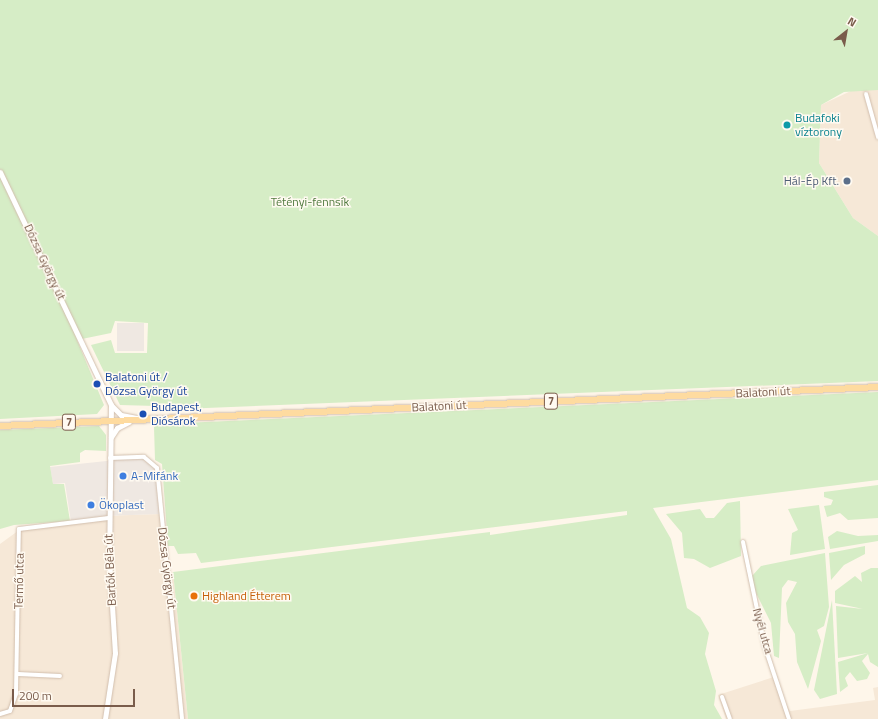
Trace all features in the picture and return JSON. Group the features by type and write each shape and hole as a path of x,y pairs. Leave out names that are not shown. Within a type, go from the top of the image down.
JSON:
{"main road":[{"name":"Balatoni út","path":"0,426 138,418 878,386"}],"street":[{"path":"866,94 878,137"},
{"name":"Dózsa György út","path":"0,172 111,405 110,420"},
{"path":"111,405 121,415 138,418"},
{"path":"110,438 117,428 138,418"},
{"name":"Bartók Béla út","path":"105,719 115,653 108,518 110,420"},
{"name":"Dózsa György út","path":"110,458 144,457 157,468 182,719"},
{"name":"Termő utca","path":"0,714 13,708 18,674 19,529 108,518"},
{"name":"Nyél utca","path":"743,542 765,647 789,719"},
{"path":"18,674 60,676"},
{"path":"722,697 730,719"}],"shaded area":[{"path":"853,90 878,90 878,236 853,218 819,163 821,105"},
{"path":"117,323 144,323 144,351 117,351"},
{"path":"144,457 157,468 160,514 103,516 71,522 65,483 53,484 50,467"},
{"path":"160,514 169,575 173,572 188,719 0,719 0,544 22,528 103,516"},
{"path":"777,676 780,694 790,711 875,700 873,688 878,687 878,719 726,719 718,695"}],"green space":[{"name":"Tétényi-fennsík","path":"0,0 878,0 878,90 844,92 821,105 819,163 853,218 878,236 878,381 156,410 156,406 120,405 91,345 111,340 115,353 147,353 148,323 115,321 111,333 77,340 104,405 97,414 0,419"},
{"path":"878,392 878,480 653,508 671,539 687,608 700,617 709,633 705,654 716,691 714,705 722,719 188,719 173,572 490,532 490,535 627,515 627,511 201,563 196,553 178,554 174,546 168,546 162,464 155,460 154,427 160,424"},
{"path":"99,426 106,435 106,451 85,450 80,453 80,462 50,466 53,484 64,484 70,521 14,525 0,529 0,430"},
{"path":"878,485 878,518 848,520 840,513 827,517 824,506 831,505 833,500 824,497 824,492"},
{"path":"740,501 741,556 710,568 694,559 684,558 682,533 666,514 700,509 706,518 714,518 727,503"},
{"path":"819,505 825,549 790,555 792,533 798,530 788,509"},
{"path":"837,531 858,536 878,535 878,541 830,549 828,537"},
{"path":"865,546 865,554 844,565 831,580 829,553"},
{"path":"825,553 829,607 824,626 817,630 821,641 808,689 797,662 795,634 788,622 786,603 797,582 788,580 782,588 779,658 774,656 771,623 754,589 752,576 761,566"},
{"path":"871,568 878,568 878,667 870,662 868,654 862,661 870,673 867,679 857,681 850,672 845,678 848,686 840,692 838,662 868,653 838,658 836,606 863,609 835,603 835,591 855,576 862,582 861,573"},
{"path":"832,600 837,694 820,699 814,690"}],"place":[{"name":"Budafoki víztorony","path":"787,125"},
{"name":"Hál-Ép Kft.","path":"847,181"},
{"name":"Balatoni út / Dózsa György út","path":"97,384"},
{"name":"Budapest, Diósárok","path":"143,414"},
{"name":"A-Mifánk","path":"123,476"},
{"name":"Ökoplast","path":"91,505"},
{"name":"Highland Étterem","path":"194,596"}]}
